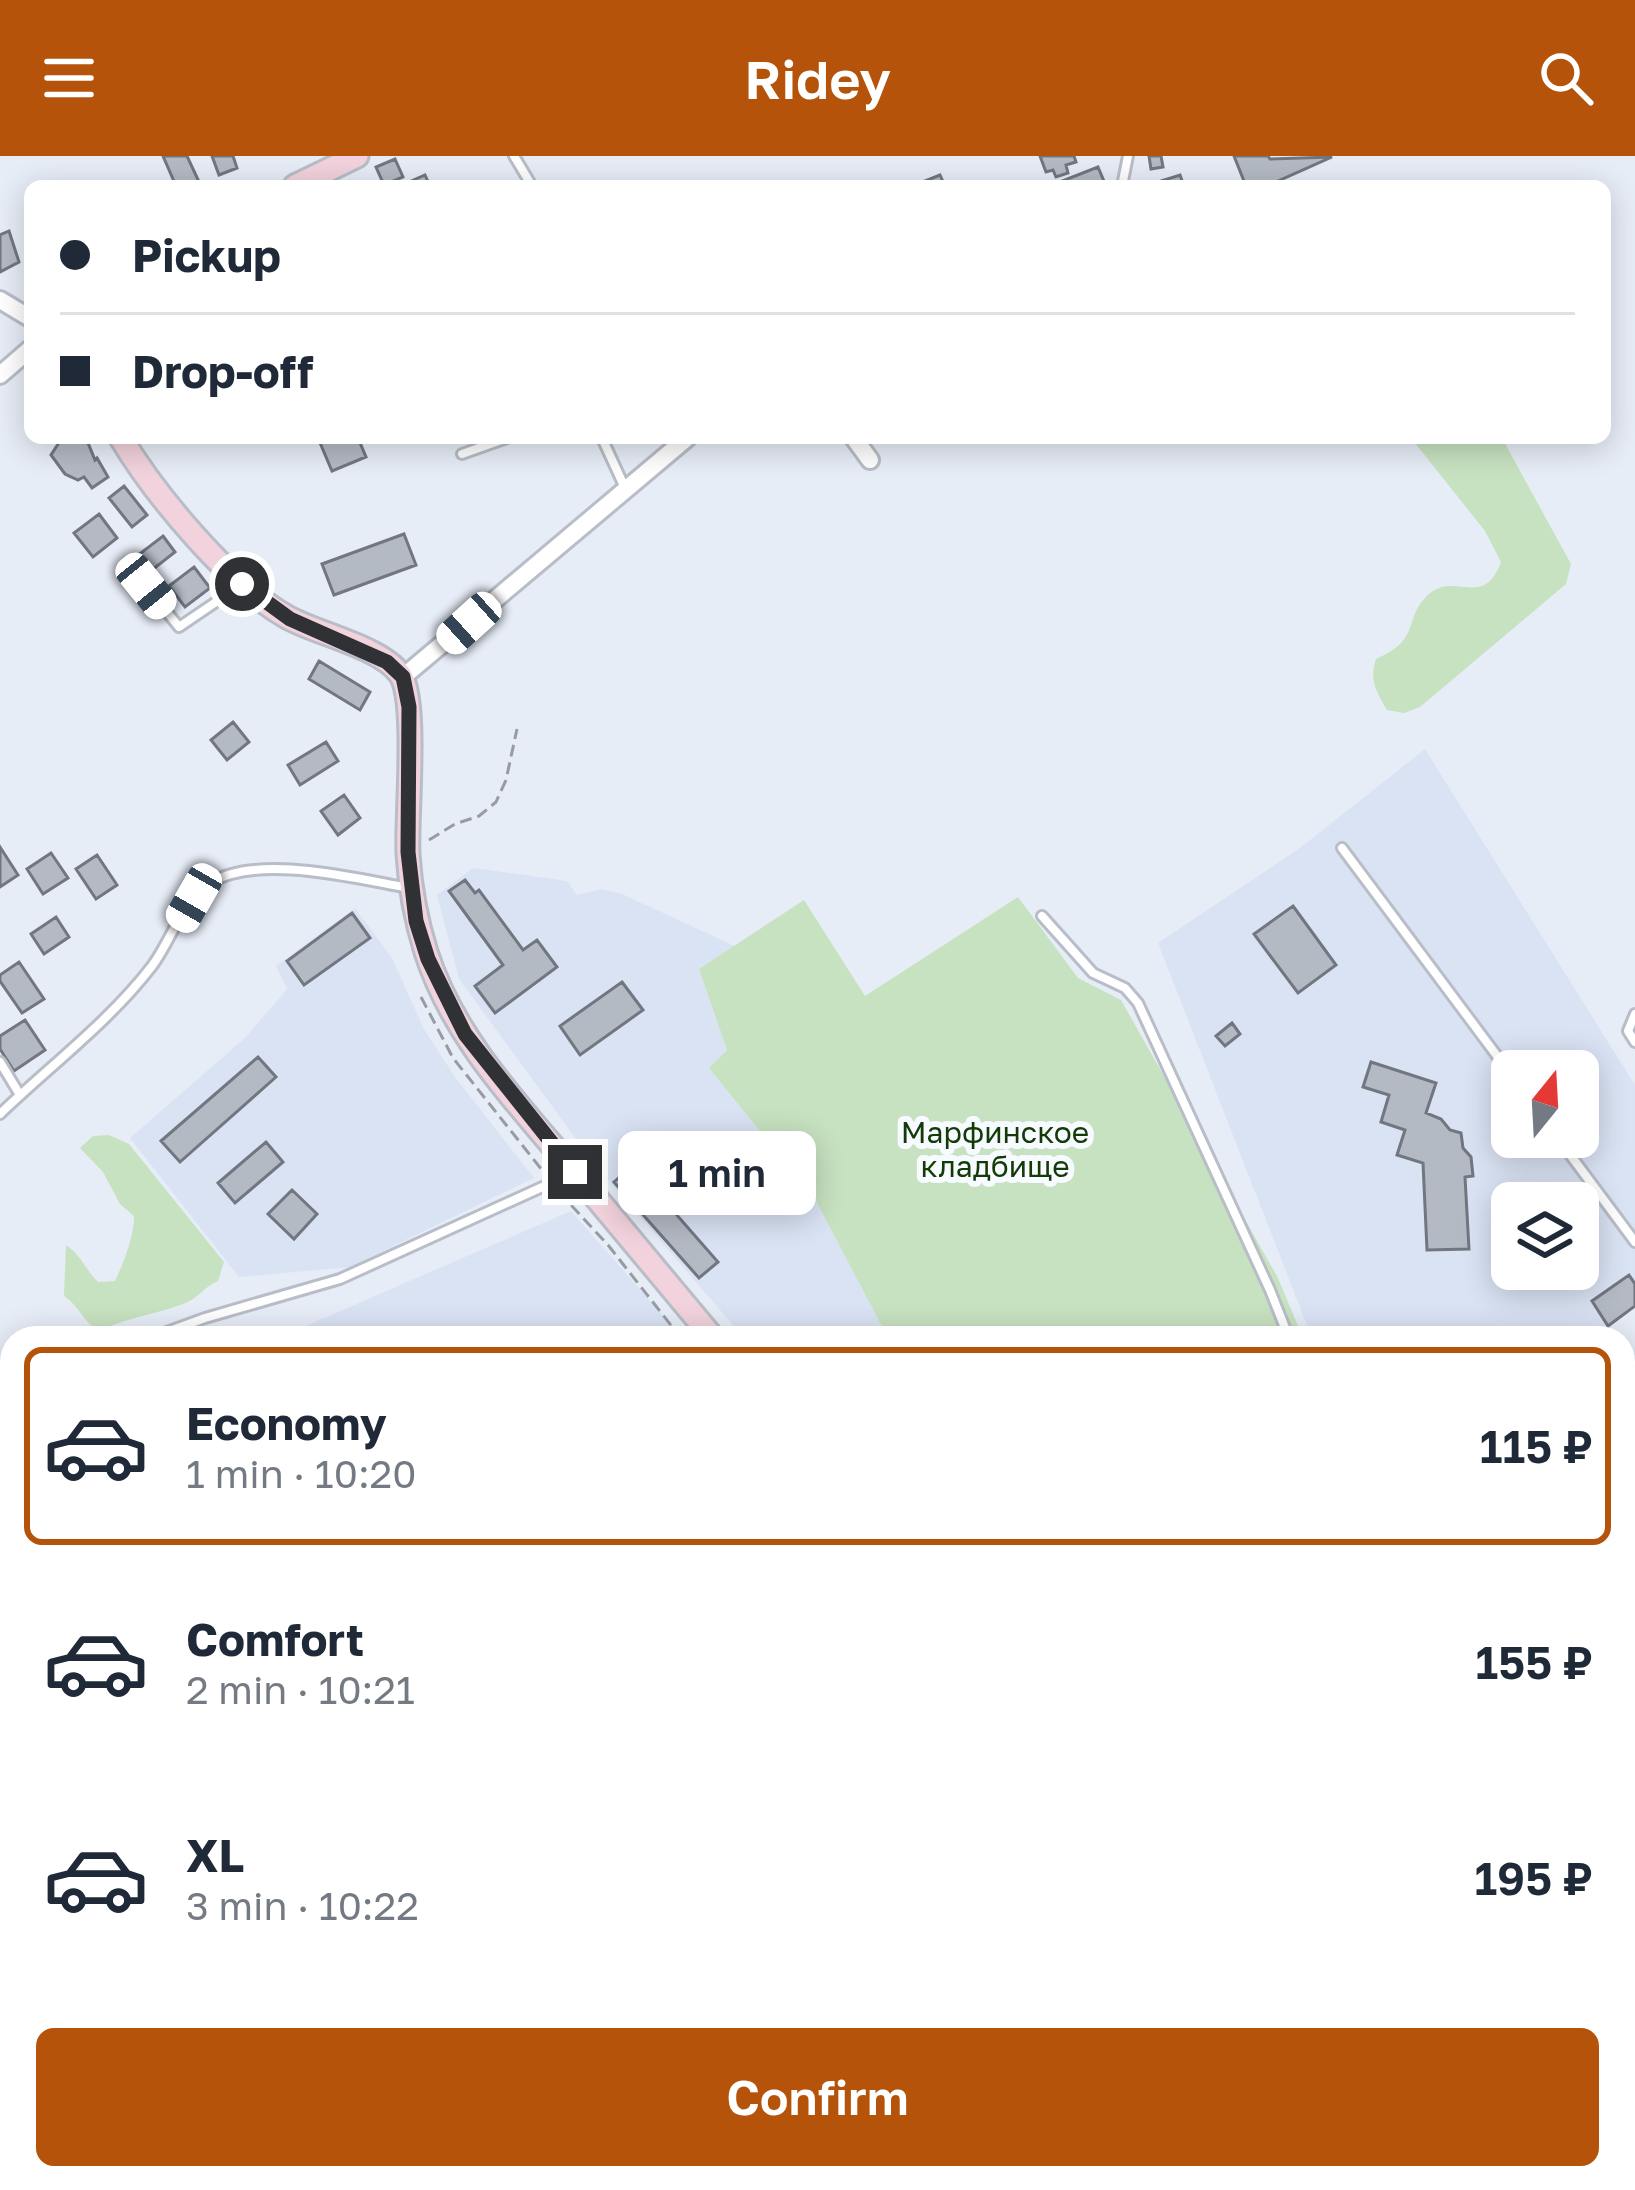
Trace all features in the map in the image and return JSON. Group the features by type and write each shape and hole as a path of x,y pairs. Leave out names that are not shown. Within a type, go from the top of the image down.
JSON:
{"street":[{"path":"307,180 357,156"},
{"path":"0,375 24,354"},
{"path":"125,444 159,492 242,584 290,619 387,662 403,677 409,707 411,888 428,959 465,1034 702,1326"},
{"path":"403,677 680,444"},
{"path":"858,444 870,460"}],"lane":[{"path":"462,454 490,444"},
{"path":"605,444 626,490"},
{"path":"146,586 179,627 242,584"},
{"path":"1342,848 1493,1050"},
{"path":"0,1114 153,965 194,898 211,882 250,871 292,870 411,888"},
{"path":"1042,916 1093,973 1125,988 1138,1003 1284,1326"},
{"path":"1635,1014 1628,1031 1635,1042"},
{"path":"0,1062 20,1095"},
{"path":"1573,1158 1635,1242"},
{"path":"187,1326 379,1264 575,1172"}],"path":[{"path":"419,846 479,816 496,802 517,729"}],"shaded area":[{"path":"1425,749 1635,1085 1635,1304 1605,1326 1307,1326 1158,943 1300,848"},
{"path":"473,868 567,881 577,895 602,889 622,894 735,946 699,969 727,1050 709,1068 816,1201 882,1326 734,1326 593,1162 459,979 437,895"},
{"path":"355,908 392,958 424,1029 455,1077 534,1178 350,1267 239,1277 130,1138 245,1038 287,989 276,966"},
{"path":"571,1211 672,1326 306,1326"}],"green space":[{"path":"1416,444 1505,444 1571,564 1566,584 1420,707 1404,713 1387,710 1374,679 1376,659 1400,644 1429,594 1449,586 1477,587 1494,576 1501,562 1485,531"},
{"name":"Марфинское кладбище","path":"1018,897 1078,978 1121,1000 1278,1278 1298,1326 882,1326 816,1201 709,1068 727,1050 699,969 804,900 865,996"},
{"path":"109,1135 129,1144 224,1262 218,1281 190,1301 111,1326 92,1326 64,1296 66,1245 98,1282 115,1281 132,1232 134,1216 80,1148 93,1136"}],"building":[{"path":"163,156 187,156 198,180 173,180"},
{"path":"212,156 233,156 237,168 219,175"},
{"path":"1040,156 1074,156 1076,162 1066,165 1068,173 1056,177 1053,170 1046,172"},
{"path":"1149,156 1161,156 1163,167 1151,169"},
{"path":"1234,156 1332,157 1280,180 1244,180"},
{"path":"395,159 403,177 382,180 376,167"},
{"path":"1098,167 1103,180 1065,180"},
{"path":"9,231 19,262 0,272 0,235"},
{"path":"58,444 88,444 108,477 92,488 84,477 78,480 65,474 51,455"},
{"path":"321,444 361,444 366,457 332,471"},
{"path":"124,486 147,515 132,527 109,498"},
{"path":"99,514 117,538 93,557 74,533"},
{"path":"404,534 416,565 334,595 322,564"},
{"path":"163,536 175,552 133,585 120,569"},
{"path":"194,567 210,588 185,607 169,586"},
{"path":"319,661 370,692 360,710 309,679"},
{"path":"233,722 249,742 227,760 211,740"},
{"path":"326,742 338,761 300,785 288,765"},
{"path":"344,795 360,818 338,835 321,811"},
{"path":"0,847 18,875 0,887"},
{"path":"51,853 68,878 43,894 27,869"},
{"path":"97,855 117,885 96,899 76,869"},
{"path":"465,880 475,893 479,890 523,950 537,940 557,967 495,1013 475,986 503,965 449,891"},
{"path":"1293,906 1336,965 1298,993 1254,934"},
{"path":"352,913 370,938 304,985 287,961"},
{"path":"56,917 69,937 44,954 31,934"},
{"path":"19,962 44,999 22,1013 0,981 0,975"},
{"path":"622,982 643,1010 580,1055 560,1026"},
{"path":"25,1020 45,1050 14,1071 0,1049 0,1036"},
{"path":"1232,1023 1240,1034 1225,1046 1216,1036"},
{"path":"258,1057 276,1077 180,1162 161,1141"},
{"path":"1371,1062 1436,1083 1426,1113 1461,1133 1463,1148 1471,1157 1473,1176 1465,1177 1469,1249 1427,1250 1423,1163 1397,1155 1405,1130 1381,1122 1389,1095 1363,1087"},
{"path":"266,1142 283,1162 235,1203 218,1183"},
{"path":"633,1165 718,1262 699,1278 614,1182"},
{"path":"292,1190 317,1214 294,1239 268,1214"},
{"path":"1629,1275 1635,1284 1635,1306 1608,1326 1592,1301"}],"route":[{"path":"242,584 290,619 387,662 403,677 409,707 411,888 428,959 465,1034 575,1172"}]}
